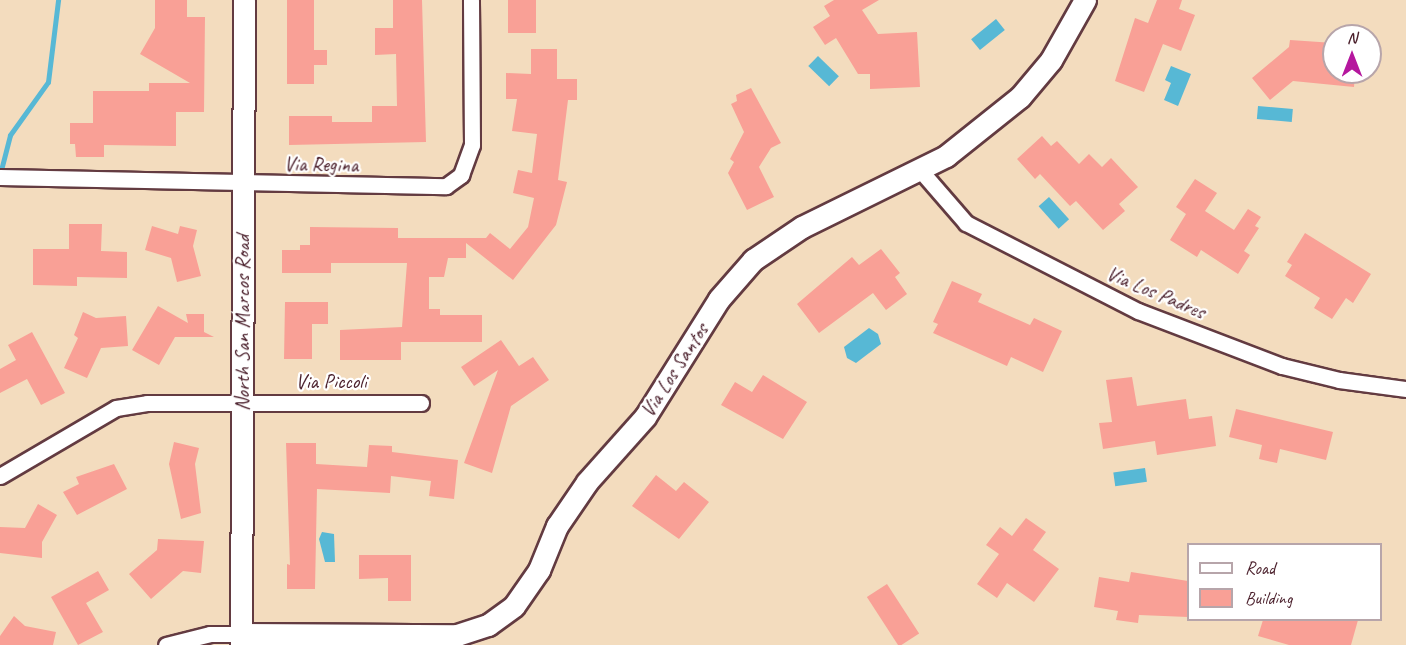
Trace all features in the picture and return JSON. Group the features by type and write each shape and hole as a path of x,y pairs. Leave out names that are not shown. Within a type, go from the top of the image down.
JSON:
{"street":[{"name":"North San Marcos Road","path":"241,639 244,0"},
{"name":"Via Regina","path":"7,177 243,184 446,186 461,175 472,145 471,0"},
{"name":"Via Los Santos","path":"241,639 458,635 488,625 514,606 539,570 557,526 587,482 645,417 719,298 753,260 802,227 921,171 1020,97 1051,60 1085,0"},
{"name":"Via Los Padres","path":"921,171 966,223 1138,311 1282,366 1339,380 1406,389"},
{"name":"Via Piccoli","path":"0,476 116,408 147,403 421,403"},
{"path":"166,645 210,634 241,639"}],"water":[{"path":"996,19 1005,30 980,50 971,39"},
{"path":"818,56 839,76 829,86 808,66"},
{"path":"1171,66 1191,74 1178,106 1164,100 1171,83 1165,80"},
{"path":"1258,106 1293,109 1292,122 1257,119"},
{"path":"1049,197 1069,219 1059,229 1039,206"},
{"path":"869,328 878,334 881,344 856,363 847,358 844,347"},
{"path":"1145,468 1147,482 1115,486 1113,472"},
{"path":"322,532 334,534 335,562 325,562 319,539"}],"building":[{"path":"155,0 187,0 187,17 205,17 204,112 176,112 176,146 104,145 104,157 76,157 75,144 70,144 70,123 93,123 93,91 149,91 149,83 190,83 140,54 155,28"},
{"path":"287,0 314,0 314,50 327,50 327,65 314,65 314,84 287,84"},
{"path":"393,0 422,0 426,142 289,145 289,116 332,116 332,122 372,122 372,106 397,106 396,54 375,55 375,28 393,28"},
{"path":"508,0 536,0 536,33 508,33"},
{"path":"834,0 879,0 862,10 878,34 917,32 920,87 870,89 870,74 858,74 836,38 825,45 813,27 830,16 824,6"},
{"path":"1157,0 1182,0 1179,9 1195,15 1181,51 1163,44 1144,92 1115,81 1135,18 1148,23"},
{"path":"1290,40 1322,42 1322,84 1293,81 1270,100 1252,78 1289,47"},
{"path":"531,49 557,49 557,79 577,79 577,100 568,100 558,180 567,182 556,225 513,280 466,243 466,258 448,258 444,277 429,277 429,309 440,309 440,315 482,315 482,342 401,342 401,360 340,360 340,330 402,327 407,263 331,263 331,273 282,273 282,250 300,250 300,245 310,245 310,227 398,228 398,238 486,238 490,233 510,249 528,227 534,198 513,193 518,170 532,173 537,134 512,131 517,99 506,99 506,73 531,74"},
{"path":"1324,84 1354,84 1354,87"},
{"path":"751,88 781,143 771,148 759,167 774,197 747,210 728,173 734,162 730,159 744,132 731,104 737,101 736,95"},
{"path":"1042,136 1051,146 1057,141 1079,164 1089,154 1102,167 1111,158 1138,187 1119,204 1125,211 1103,230 1076,201 1070,206 1040,174 1035,179 1017,159"},
{"path":"1195,179 1217,193 1205,211 1234,230 1248,209 1261,217 1255,226 1259,228 1244,251 1250,255 1238,274 1201,250 1197,257 1170,240 1186,214 1176,207"},
{"path":"69,224 102,224 101,251 127,252 127,278 77,277 77,286 33,285 33,249 69,249"},
{"path":"152,226 178,234 180,226 197,230 193,246 201,276 177,282 171,258 145,250"},
{"path":"1305,233 1371,274 1353,303 1346,298 1332,319 1314,308 1320,298 1285,276 1292,265 1287,262"},
{"path":"881,249 900,273 895,277 907,294 886,310 873,293 819,333 797,304 852,257 859,265"},
{"path":"952,281 982,294 978,302 1030,325 1034,318 1062,331 1043,372 1011,357 1007,366 933,333 938,324 933,322"},
{"path":"285,302 328,302 328,324 312,324 312,359 284,359"},
{"path":"158,306 188,323 186,314 204,314 204,332 214,337 175,337 159,365 132,350"},
{"path":"83,312 96,318 126,316 128,346 101,348 87,378 64,368 78,338 74,335"},
{"path":"32,332 65,393 41,405 27,379 0,393 0,369 16,360 8,345"},
{"path":"501,340 519,366 533,357 549,380 511,406 492,473 464,463 498,370 474,386 461,367"},
{"path":"763,375 807,402 783,439 721,405 735,382 752,392"},
{"path":"1132,377 1137,406 1186,399 1189,419 1212,416 1216,446 1157,455 1155,441 1103,449 1099,423 1112,422 1106,380"},
{"path":"1236,409 1333,432 1326,460 1280,449 1277,463 1259,459 1262,445 1229,437"},
{"path":"174,442 199,448 195,464 201,513 181,519 169,464"},
{"path":"286,443 316,443 316,464 367,467 369,445 392,446 392,452 458,460 454,499 429,496 431,481 391,476 390,493 317,489 315,589 287,589 287,564 290,565"},
{"path":"114,464 127,489 77,515 63,492 79,484 76,477"},
{"path":"656,475 676,491 684,482 709,502 679,539 632,506"},
{"path":"38,504 57,515 42,542 42,558 0,553 0,527 25,528"},
{"path":"1026,518 1046,532 1033,550 1059,569 1034,602 1007,583 997,598 977,584 999,554 986,545 1000,527 1012,536"},
{"path":"158,539 204,541 201,573 183,571 151,599 129,574 157,550"},
{"path":"359,555 411,555 411,601 388,601 388,578 359,579"},
{"path":"98,571 109,590 86,603 103,632 78,645 51,597"},
{"path":"1131,572 1187,581 1187,617 1139,615 1138,623 1116,620 1118,611 1094,607 1099,577 1129,582"},
{"path":"887,584 919,633 898,645 867,597"},
{"path":"14,616 25,626 56,632 53,645 0,645 0,636"},
{"path":"1263,621 1358,621 1351,645 1289,645 1258,636"}],"waterway":[{"path":"0,174 10,135 48,82 58,0"}]}
